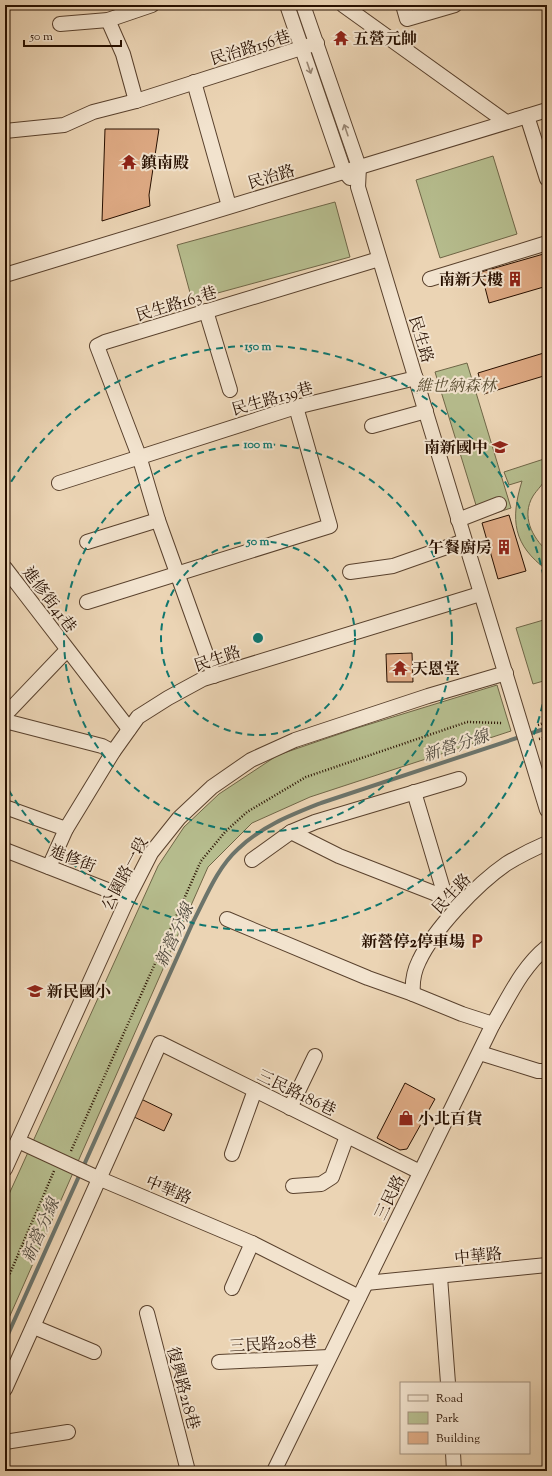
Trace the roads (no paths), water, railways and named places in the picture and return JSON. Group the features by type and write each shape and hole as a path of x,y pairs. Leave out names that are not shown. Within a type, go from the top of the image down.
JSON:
{"street":[{"path":"60,24 108,20 152,5"},
{"name":"民生路","path":"287,5 344,171 358,187"},
{"name":"民生路","path":"304,5 359,167 358,187 379,259 547,810"},
{"path":"343,5 506,122"},
{"path":"403,5 407,19 455,5"},
{"path":"108,20 123,54 136,101"},
{"name":"民治路156巷","path":"5,131 64,125 93,112 136,101 316,43"},
{"path":"194,82 229,206"},
{"name":"民治路","path":"5,272 547,110"},
{"path":"527,116 547,179"},
{"path":"430,279 547,243"},
{"name":"民生路163巷","path":"214,676 158,520 138,456 97,346 105,342 379,259"},
{"path":"206,312 230,390"},
{"name":"民生路139巷","path":"138,456 296,407 416,378"},
{"path":"87,602 330,526 296,407"},
{"path":"372,426 426,411"},
{"path":"59,483 138,456"},
{"path":"458,520 499,504"},
{"path":"87,542 158,520"},
{"path":"350,572 393,566 464,541"},
{"name":"進修街41巷","path":"5,568 129,729"},
{"name":"民生路","path":"49,867 66,829 113,752 138,716 168,698 214,676 480,594"},
{"path":"5,715 67,650"},
{"name":"公園路一段","path":"5,1169 128,898 151,853 179,818 212,787 251,760 295,740 428,696 506,673"},
{"path":"5,721 102,746 113,752"},
{"path":"252,860 292,832 315,822 459,778"},
{"path":"414,792 446,899"},
{"name":"進修街","path":"5,807 66,829"},
{"name":"民生路","path":"292,832 339,856 439,895 460,905"},
{"name":"民生路","path":"413,994 412,984 419,961 437,933 460,905 506,864 547,843"},
{"name":"進修街","path":"5,850 128,898"},
{"path":"227,919 368,978 462,1014 493,1024"},
{"name":"三民路","path":"274,1471 493,1024 523,972 538,954 547,947"},
{"name":"三民路186巷","path":"98,1178 160,1043 420,1172"},
{"path":"480,1053 538,1071 547,1071"},
{"path":"290,1108 315,1056"},
{"path":"232,1154 255,1090"},
{"path":"293,1186 321,1184 332,1177 347,1136"},
{"name":"中華路","path":"18,1141 98,1178 252,1243 359,1297"},
{"path":"5,1389 34,1327 98,1178"},
{"path":"232,1288 252,1243"},
{"name":"中華路","path":"366,1283 440,1277 547,1264"},
{"path":"440,1277 448,1382"},
{"name":"復興路218巷","path":"147,1313 188,1471"},
{"path":"34,1327 94,1352"},
{"name":"三民路208巷","path":"219,1362 329,1357"},
{"path":"5,1442 68,1432"},
{"path":"453,1454 454,1471"}],"waterway":[{"name":"新營分線","path":"5,1341 193,922 212,883 224,865 238,849 247,841 267,828 310,807 547,728"}],"place":[{"name":"五營元帥","path":"341,38"},
{"name":"鎮南殿","path":"129,162"},
{"name":"南新大樓","path":"515,279"},
{"name":"南新國中","path":"500,447"},
{"name":"午餐廚房","path":"504,547"},
{"name":"天恩堂","path":"400,668"},
{"name":"新營停2停車場","path":"477,941"},
{"name":"新民國小","path":"35,991"},
{"name":"小北百貨","path":"406,1118"}],"park label":[{"name":"維也納森林","path":"456,385"}]}
